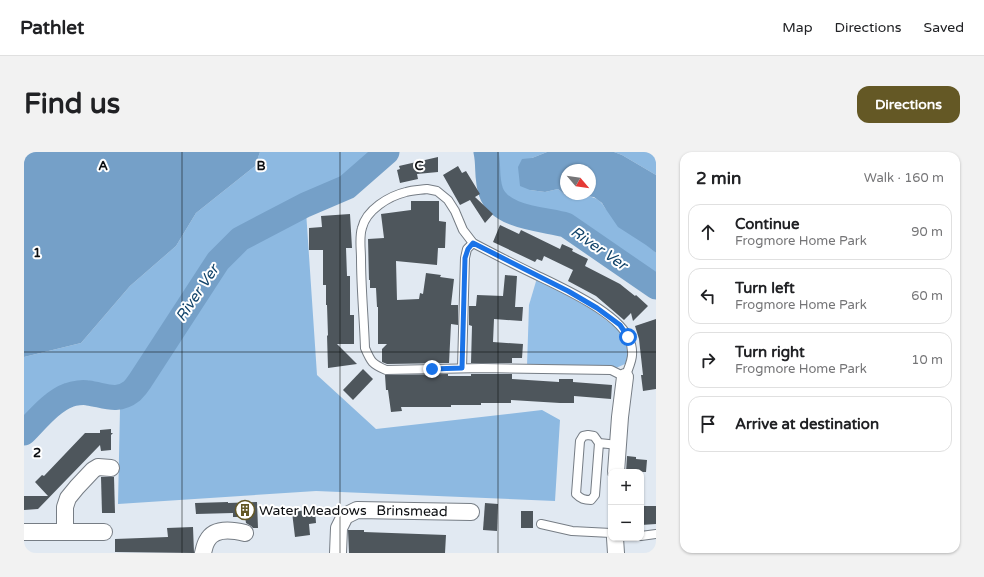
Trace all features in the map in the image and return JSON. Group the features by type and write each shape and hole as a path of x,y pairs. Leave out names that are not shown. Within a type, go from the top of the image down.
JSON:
{"street":[{"path":"616,469 625,377"},
{"path":"65,532 65,508 68,498 93,470 98,467 111,468"},
{"name":"Brinsmead","path":"338,553 339,528 345,516 357,510 471,512"},
{"path":"202,553 207,540 214,533 221,530 234,530 246,533"},
{"path":"24,532 104,532"}],"lane":[{"path":"427,189 437,191 448,200 455,211 463,230 473,243 568,291 597,308 620,325 628,337 633,352 625,377 611,370 462,368 386,370 376,366 365,348 361,266 362,227 368,215 381,204 392,197 405,192 427,189"},
{"path":"462,368 465,258 468,249 473,243"},
{"path":"599,443 595,495 591,500 585,500 576,494 580,441 583,436 594,436 599,443 618,445"},
{"path":"541,524 608,538"},
{"path":"644,536 656,534"}],"shaded area":[{"path":"24,152 260,152 255,166 196,213 176,246 130,286 81,343 24,357"},
{"path":"260,152 378,152 356,173 340,183 302,199 239,232 216,252 128,386 121,390 81,385 66,389 49,398 24,423 24,357 81,343 130,286 176,246 196,213 255,166"},
{"path":"493,152 547,152 532,158 530,190 545,192 558,189 560,191 560,200 598,200 656,253 656,280 560,219 507,205 497,197 490,176"},
{"path":"547,152 614,152 622,155 656,175 656,253 618,227 602,203 596,198 596,164 560,164 560,191 558,189 545,192 530,190 520,186 518,167 522,159 532,158"},
{"path":"614,152 656,152 656,175 622,155"},
{"path":"306,211 317,375 376,429 542,410 560,420 555,501 316,491 118,504 120,409 130,404 144,392 212,281 226,264 245,247"},
{"path":"537,278 593,310 619,330 626,343 628,358 625,364 616,368 527,366 529,305"}],"building":[{"path":"438,157 438,172 417,174 418,179 400,183 397,170 400,169 399,166"},
{"path":"458,166 462,173 466,171 480,194 475,197 493,214 485,223 470,200 460,205 443,175"},
{"path":"411,201 439,201 439,221 446,222 445,248 438,248 437,265 396,261 397,300 419,299 420,293 423,294 426,273 454,279 451,305 458,305 458,325 451,324 449,363 387,364 382,362 382,349 387,344 378,344 378,307 376,288 370,288 368,239 384,238 381,214 411,210"},
{"path":"350,214 352,248 346,248 347,276 350,276 350,315 354,315 354,344 337,344 357,364 328,368 327,305 326,285 323,285 323,250 309,250 309,228 322,227 321,216"},
{"path":"500,225 519,234 521,230 560,249 562,244 573,249 572,251 588,259 585,266 620,284 635,296 636,295 648,306 633,321 631,313 624,320 596,296 568,281 573,270 544,256 542,261 537,259 535,262 493,242"},
{"path":"505,275 517,276 515,307 523,307 522,321 494,319 493,342 523,344 522,358 512,358 512,363 471,363 472,326 469,325 469,306 476,306 477,295 503,296"},
{"path":"656,319 656,389 643,391 641,375 643,375 639,339 635,326"},
{"path":"363,369 373,379 353,400 343,390"},
{"path":"448,374 448,376 471,376 471,374 512,374 512,379 559,382 559,379 573,379 573,382 612,385 611,399 574,396 574,403 511,400 511,403 451,405 451,407 401,407 402,411 391,412 388,390 386,390 385,375"},
{"path":"111,429 111,433 113,433 111,435 111,450 101,451 100,445 38,509 24,510 24,496 48,496 35,482 42,475 44,476 85,433 100,433 100,430"},
{"path":"627,456 647,460 646,472 644,472 644,469 626,469"},
{"path":"101,477 114,477 115,513 102,513"},
{"path":"257,502 258,528 253,528 246,523 245,517 233,517 233,513 196,514 195,503"},
{"path":"485,503 498,504 497,531 483,530"},
{"path":"644,506 656,506 656,524 644,525"},
{"path":"315,509 316,523 309,524 310,535 295,537 292,512"},
{"path":"521,511 533,511 533,528 521,528"},
{"path":"193,527 194,553 115,552 115,539 168,537 167,528"},
{"path":"348,530 446,535 445,553 349,553"}],"waterway":[{"name":"River Ver","path":"24,433 51,406 69,395 86,393 110,397 121,397 132,391 218,261 240,239 305,205 347,187 387,152"},
{"name":"River Ver","path":"486,152 491,192 496,201 503,207 524,216 566,225 656,287"}],"place":[{"name":"Water Meadows","path":"245,510"}],"route":[{"path":"432,369 462,368 465,258 468,249 473,243 568,291 597,308 620,325 628,337"}]}
